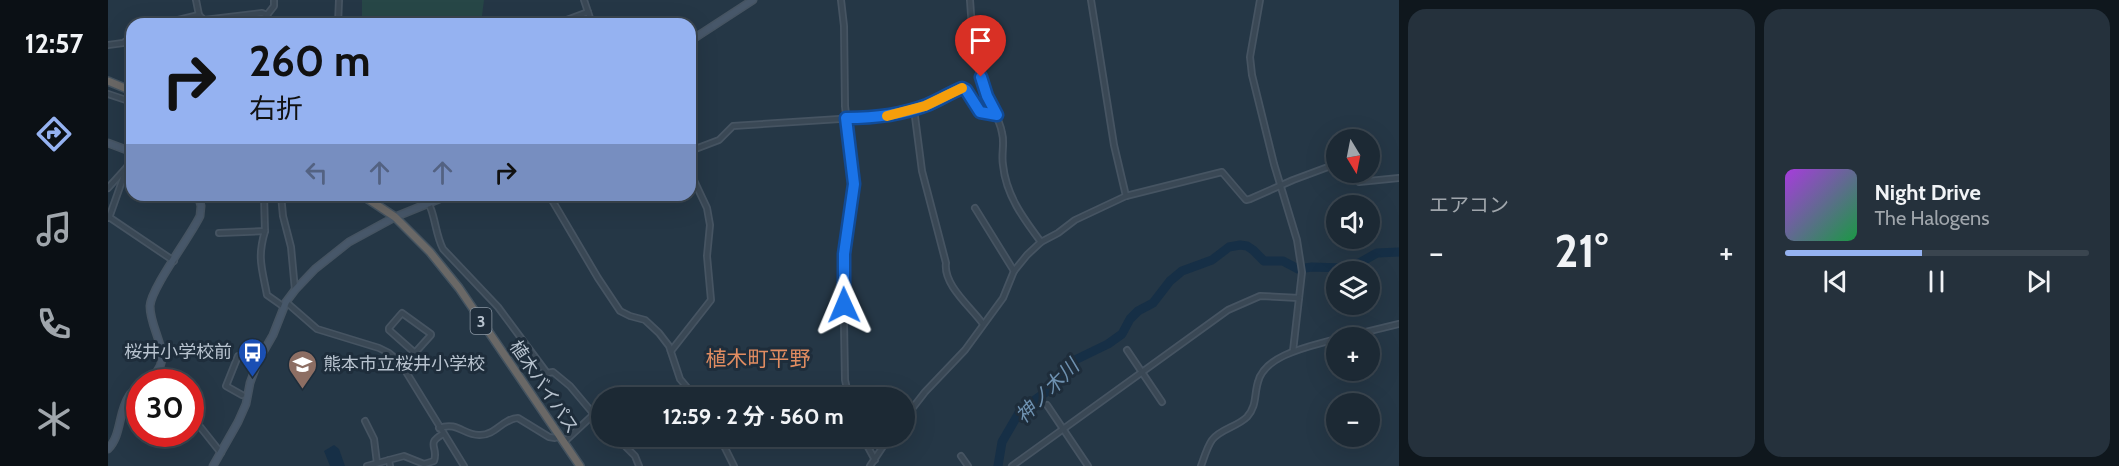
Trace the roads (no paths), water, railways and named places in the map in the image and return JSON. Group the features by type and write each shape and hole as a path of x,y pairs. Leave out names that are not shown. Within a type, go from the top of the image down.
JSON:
{"highway":[{"path":"108,81 126,88"},
{"name":"植木バイパス","path":"371,201 395,218 430,252 459,288 580,466"}],"main road":[{"path":"696,37 753,0"},
{"path":"108,143 126,150"},
{"path":"159,369 163,350 152,316 152,298 200,216 200,201"},
{"path":"213,466 246,404 258,361 273,335 285,304 295,290 315,269 349,242 395,218 437,201"},
{"path":"108,449 112,445 126,406"}],"street":[{"path":"196,0 199,15 203,18"},
{"path":"267,15 274,6 274,0"},
{"path":"338,18 339,0"},
{"path":"584,0 590,18"},
{"path":"841,0 844,26 846,118 854,184 843,266 847,387"},
{"path":"970,0 971,28 976,59 987,96 1003,133 1002,157 1005,182 1018,211 1041,242"},
{"path":"1091,0 1114,145 1126,196"},
{"path":"1260,0 1252,38 1251,66 1262,117 1297,240 1302,272 1293,351"},
{"path":"572,18 588,12"},
{"path":"219,18 246,14 267,15"},
{"path":"186,18 199,15"},
{"path":"108,45 126,41"},
{"path":"696,149 719,140 733,126 886,116 925,106 962,88 966,90 980,112 997,115"},
{"path":"108,94 126,100"},
{"path":"914,109 922,171 946,263 945,271 961,300 983,324"},
{"path":"108,188 126,168"},
{"path":"915,404 965,350 1003,298 1014,271 1027,255 1041,242 1075,220 1126,196 1222,172 1246,200 1326,168"},
{"path":"126,170 109,218 174,261"},
{"path":"1380,180 1399,178"},
{"path":"672,351 711,300 707,256 710,225 707,208 696,185"},
{"path":"264,201 265,231 260,249 267,295 285,304 317,329 389,352 400,363 464,466"},
{"path":"282,201 291,247 295,290"},
{"path":"427,201 443,249 498,307 547,373 553,372 570,386 591,412"},
{"path":"553,201 620,311 645,320 672,351 680,379 687,387"},
{"path":"975,208 1014,271"},
{"path":"219,233 265,231"},
{"path":"1012,466 1228,309 1260,296 1299,298"},
{"path":"400,363 415,353 431,333 402,313 389,330 415,353"},
{"path":"1380,328 1399,324"},
{"path":"1201,466 1213,438 1246,417 1251,411 1255,404 1258,381 1264,369 1293,351 1326,342"},
{"path":"1127,350 1162,402"},
{"path":"242,395 226,386 238,356 258,361"},
{"path":"1047,405 1088,466"},
{"path":"439,428 453,426 477,436 489,434 506,420 518,418 549,437 562,439 591,417"},
{"path":"365,421 374,439 377,463"},
{"path":"204,432 221,453"},
{"path":"367,466 389,463 404,456 424,464 434,462 436,457 433,444 435,439 443,434"},
{"path":"626,447 635,456 639,466"},
{"path":"724,447 734,466"},
{"path":"868,447 876,460"},
{"path":"870,466 884,447"},
{"path":"961,456 968,466"}],"water":[{"path":"334,445 339,449 345,466 330,466 324,451"}],"waterway":[{"name":"神ノ木川","path":"998,466 1002,442 1020,411 1050,389 1067,366 1122,334 1130,319 1138,311 1153,303 1170,281 1182,271 1212,260 1229,247 1240,245 1247,246 1264,261 1283,261 1298,269 1352,267 1377,253 1399,252"}],"place":[{"name":"桜井小学校前","path":"253,378"},
{"name":"熊本市立桜井小学校","path":"302,390"}],"district":[{"name":"植木町平野","path":"758,358"}]}
